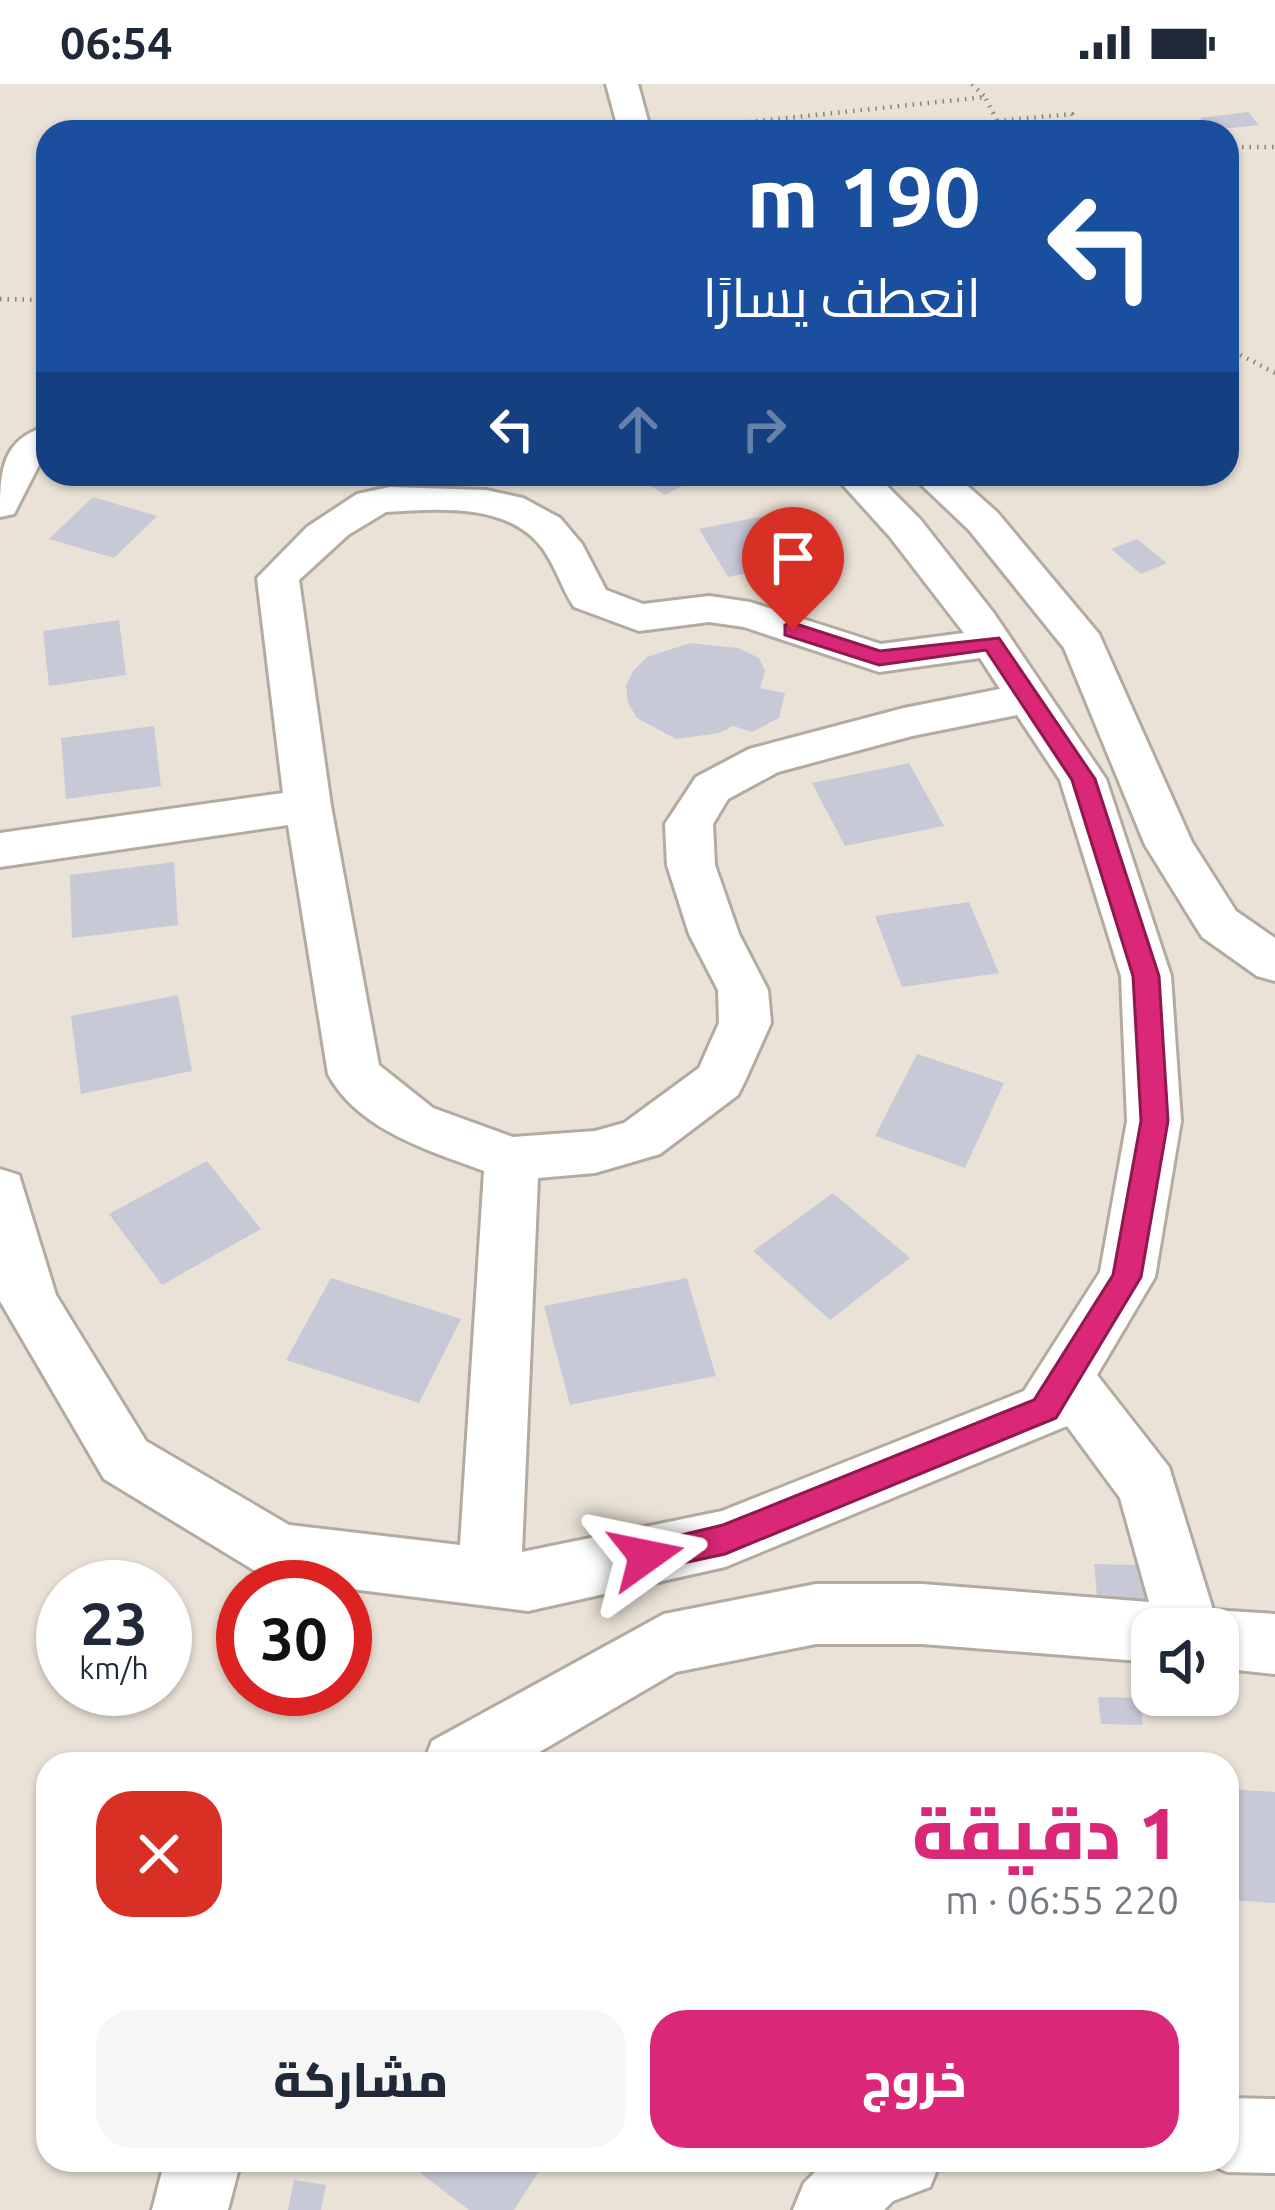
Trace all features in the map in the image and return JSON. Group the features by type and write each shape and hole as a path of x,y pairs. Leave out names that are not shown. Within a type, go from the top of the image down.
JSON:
{"street":[{"path":"622,84 631,120"},
{"path":"0,505 23,454 36,446"},
{"path":"0,1190 29,1301 125,1460 280,1552 528,1582 725,1539 1045,1409 1126,1277 1154,1121 1146,976 1083,779 992,643 904,528 864,486"},
{"path":"944,486 983,520 1084,644 1169,845 1219,924 1275,963"},
{"path":"992,643 879,658 750,615 709,609 639,618 589,598 571,553 533,517 509,502 362,487 278,578 308,806 354,1074 414,1123 512,1159 595,1152 640,1139 719,1081 745,1023 742,990 714,934 691,865 689,824 712,788 765,760 847,742 904,723 1029,698"},
{"path":"0,850 308,806"},
{"path":"489,1577 512,1159"},
{"path":"1064,1377 1147,1486 1182,1608"},
{"path":"477,1752 664,1644 816,1614 922,1614 1131,1630"},
{"path":"1239,1641 1275,1645"},
{"path":"1239,2135 1275,2136"},
{"path":"190,2210 200,2172"},
{"path":"831,2210 869,2172"}],"path":[{"path":"972,84 997,120"},
{"path":"768,120 985,97"},
{"path":"1009,120 1072,114 1074,120"},
{"path":"1239,147 1275,147"},
{"path":"0,299 36,300"},
{"path":"1239,354 1275,374"}],"building":[{"path":"1248,112 1259,125 1239,127 1239,120 1200,118"},
{"path":"651,486 682,486 665,495"},
{"path":"93,497 157,516 114,558 49,539"},
{"path":"774,514 805,562 728,577 699,529"},
{"path":"1137,539 1167,563 1141,574 1111,549"},
{"path":"119,620 126,675 49,686 43,631"},
{"path":"690,643 738,648 759,658 765,671 760,688 785,693 779,718 752,732 733,726 719,733 676,739 637,718 628,703 626,686 633,671 647,657"},
{"path":"154,726 161,786 66,799 61,738"},
{"path":"909,763 944,826 845,846 812,783"},
{"path":"174,862 178,925 72,938 70,875"},
{"path":"969,902 999,973 902,987 875,916"},
{"path":"178,995 192,1071 81,1094 71,1016"},
{"path":"917,1054 1004,1083 965,1168 875,1136"},
{"path":"207,1161 261,1229 162,1285 109,1214"},
{"path":"833,1193 910,1258 830,1320 753,1251"},
{"path":"331,1278 461,1319 419,1403 286,1360"},
{"path":"687,1278 716,1376 570,1405 544,1306"},
{"path":"1094,1564 1142,1565 1146,1599 1097,1597"},
{"path":"1098,1697 1131,1698 1131,1716 1142,1716 1143,1725 1101,1724"},
{"path":"1239,1790 1275,1792 1275,1903 1239,1901"},
{"path":"419,2172 538,2172 514,2210 469,2210"},
{"path":"294,2180 326,2185 321,2210 288,2210"}],"route":[{"path":"646,1556 725,1539 1045,1409 1126,1277 1154,1121 1146,976 1083,779 992,643 879,658 793,630"}]}
